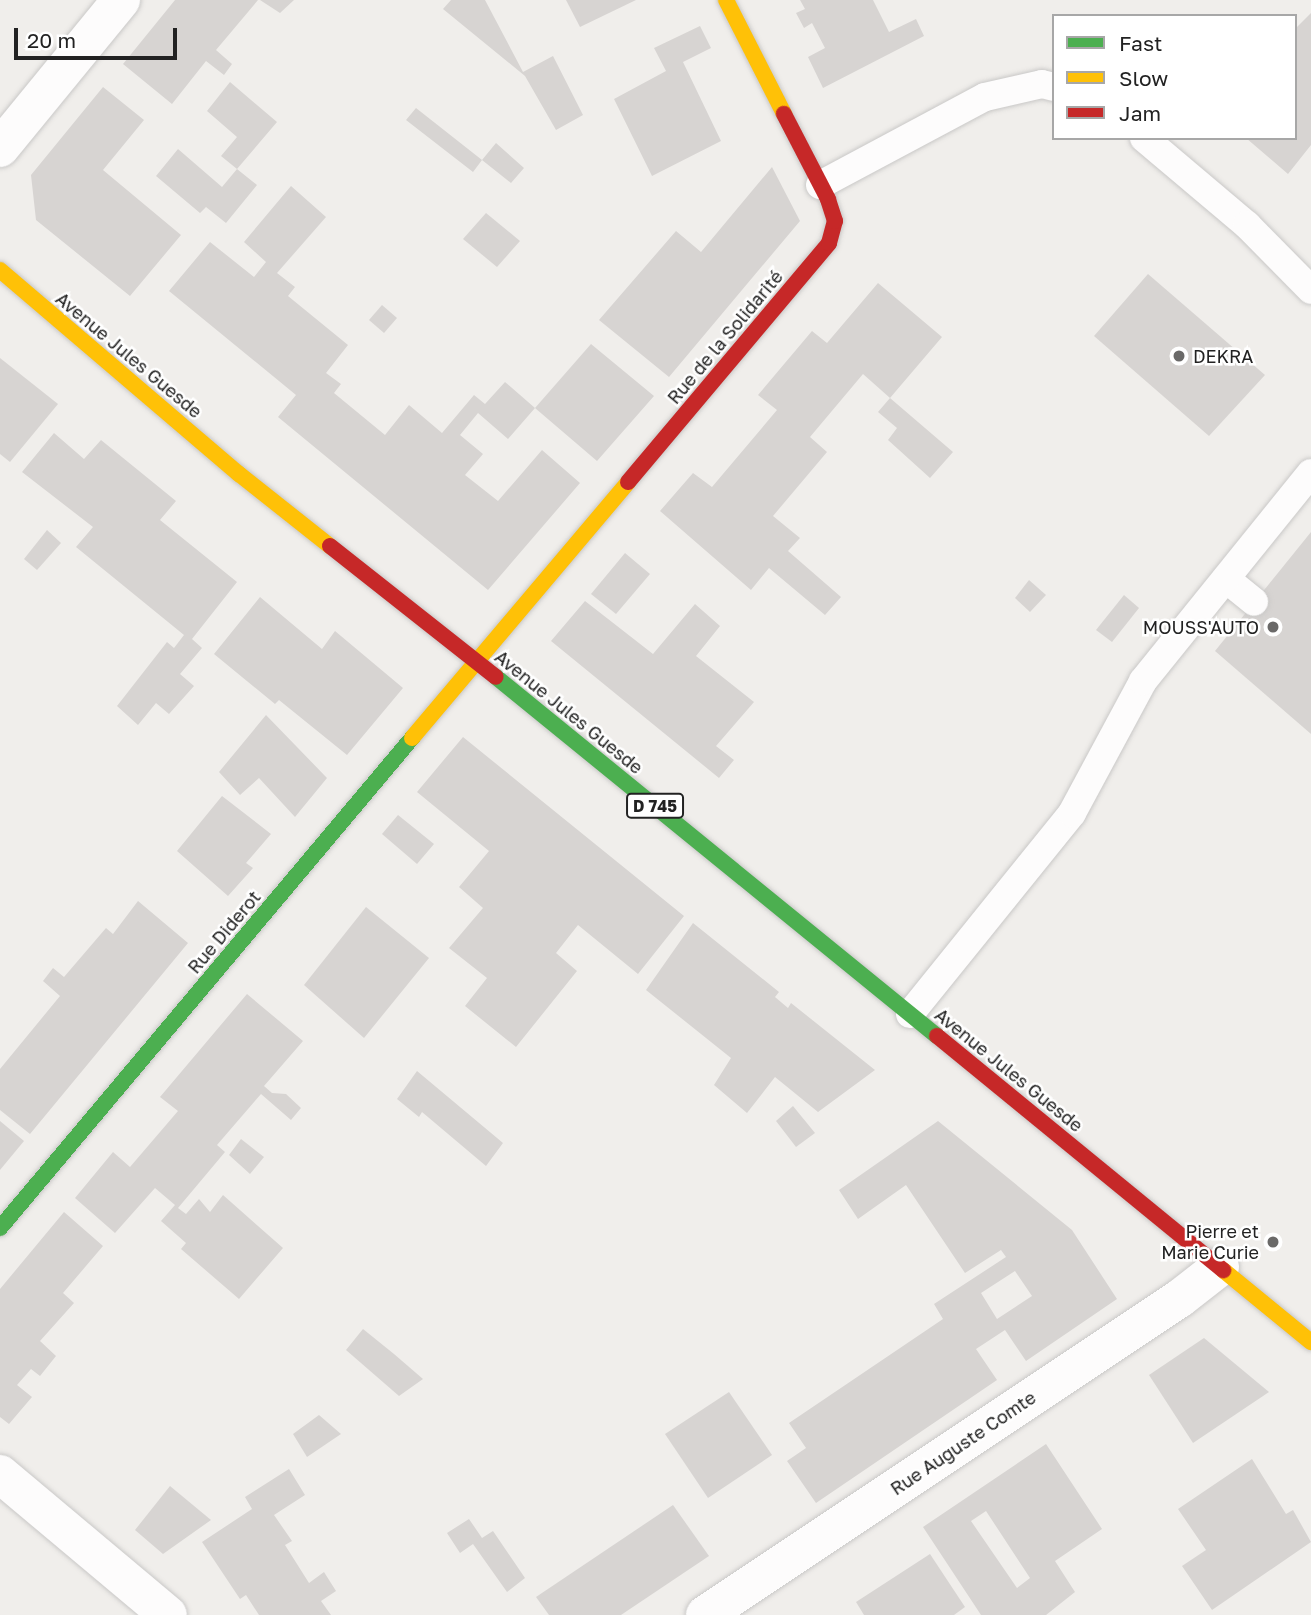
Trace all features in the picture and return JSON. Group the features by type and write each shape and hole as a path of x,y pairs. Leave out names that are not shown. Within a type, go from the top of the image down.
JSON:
{"main road":[{"name":"Rue de la Solidarité","path":"477,662 829,243 835,221 820,185 726,0"},
{"name":"Avenue Jules Guesde","path":"0,270 239,474 477,662 1311,1342"},
{"name":"Rue Diderot","path":"0,1228 477,662"}],"street":[{"path":"0,148 121,0"},
{"name":"Rue Auguste Comte","path":"705,1615 1179,1299 1220,1267"},
{"path":"0,1474 168,1615"}],"lane":[{"path":"820,185 985,97 1042,85 1052,87"},
{"path":"1146,140 1247,225 1311,290"},
{"path":"910,1014 1072,813 1143,681 1311,474"},
{"path":"1226,579 1254,602"}],"building":[{"path":"175,0 258,0 216,50 232,64 224,75 206,61 172,104 123,64"},
{"path":"260,0 294,0 280,13"},
{"path":"451,0 485,0 523,72 553,56 583,115 556,130 525,76 443,9"},
{"path":"566,0 636,0 580,27"},
{"path":"800,0 873,0 889,32 916,19 924,36 823,88 808,57 825,48 812,23 804,28 796,13 805,9"},
{"path":"1311,13 1311,145 1288,174 1248,140 1297,140 1297,27"},
{"path":"700,26 711,48 683,62 721,141 652,176 614,99 666,71 654,48"},
{"path":"230,82 277,122 237,169 221,156 237,137 207,111"},
{"path":"103,87 144,120 103,170 181,235 130,296 36,220 31,175"},
{"path":"416,108 482,160 473,172 406,120"},
{"path":"496,143 524,168 511,183 482,160"},
{"path":"178,149 222,187 237,169 257,185 226,223 206,207 200,213 156,176"},
{"path":"772,167 800,221 669,377 599,320 676,231 701,252"},
{"path":"291,186 326,217 277,273 295,287 288,296 348,345 326,373 341,384 334,393 385,435 409,405 442,433 474,395 485,404 505,382 535,408 508,439 478,413 460,435 483,454 465,475 498,501 542,450 580,483 488,590 278,417 296,395 169,291 210,242 254,277 266,262 244,242"},
{"path":"486,213 520,241 497,267 463,239"},
{"name":"DEKRA","path":"1148,274 1265,375 1209,436 1094,336"},
{"path":"878,283 942,337 890,398 863,374 810,437 827,452 773,516 800,538 788,551 841,597 825,615 769,568 751,590 660,511 693,473 712,487 777,410 758,395 812,331 827,343"},
{"path":"382,305 397,318 384,333 369,320"},
{"path":"591,344 654,396 597,461 535,408"},
{"path":"0,358 58,404 10,462 0,454"},
{"path":"890,398 953,452 930,478 888,440 897,428 878,412"},
{"path":"54,433 84,459 101,440 176,501 160,520 237,582 192,639 202,648 180,674 194,686 169,714 156,703 138,725 117,706 167,642 174,648 184,635 76,547 93,527 22,472"},
{"path":"47,530 61,543 37,570 24,559"},
{"name":"MOUSS'AUTO","path":"1311,532 1311,734 1215,651"},
{"path":"625,553 650,574 616,614 591,594"},
{"path":"1029,580 1046,595 1030,612 1015,598"},
{"path":"1124,595 1139,608 1112,642 1096,630"},
{"path":"260,597 322,649 335,631 403,688 347,755 279,700 275,704 214,654"},
{"path":"585,601 653,654 695,604 720,626 696,656 754,702 716,746 734,760 719,778 551,641"},
{"path":"266,715 327,778 295,817 259,778 240,795 219,772"},
{"path":"463,737 684,916 638,974 578,925 556,953 577,971 516,1047 465,1006 487,978 449,948 483,908 459,887 489,851 417,792"},
{"path":"222,796 271,834 246,863 253,868 228,896 177,851"},
{"path":"398,815 434,844 417,864 382,834"},
{"path":"138,901 188,943 30,1134 0,1110 0,1069 60,996 43,981 53,968 64,977 106,928 113,934"},
{"path":"366,907 429,958 364,1038 304,985"},
{"path":"693,923 779,992 775,997 788,1008 791,1003 875,1070 818,1112 775,1077 747,1113 714,1085 731,1058 646,990"},
{"path":"247,994 303,1041 264,1086 272,1093 286,1094 301,1108 291,1120 261,1094 217,1145 225,1152 178,1208 186,1214 199,1199 210,1212 223,1195 283,1248 239,1299 181,1249 186,1243 161,1221 175,1205 155,1188 115,1233 75,1198 113,1152 130,1167 178,1111 160,1097"},
{"path":"417,1071 503,1143 486,1166 422,1112 419,1117 397,1099"},
{"path":"793,1106 815,1133 796,1147 776,1121"},
{"path":"0,1121 24,1141 0,1170"},
{"path":"938,1121 1072,1230 1117,1299 1026,1361 1005,1330 976,1349 997,1380 816,1503 787,1461 806,1448 789,1423 943,1319 934,1304 1006,1257 1001,1250 965,1273 906,1185 858,1219 839,1190","holes":["1015,1271 1032,1296 997,1319 981,1293"]},
{"path":"241,1139 264,1157 250,1174 229,1155"},
{"path":"64,1212 103,1246 63,1293 74,1303 40,1341 56,1356 40,1376 31,1369 17,1385 32,1397 9,1424 0,1417 0,1289"},
{"path":"363,1329 423,1379 399,1396 346,1350"},
{"path":"1204,1338 1269,1392 1193,1443 1149,1375"},
{"path":"729,1392 772,1455 708,1498 665,1434"},
{"path":"319,1415 341,1434 307,1457 293,1434"},
{"path":"1046,1444 1102,1529 1055,1561 1075,1592 1046,1615 981,1615 923,1527","holes":["986,1511 1030,1578 1017,1588 971,1521"]},
{"path":"1252,1459 1286,1514 1293,1510 1311,1542 1212,1610 1182,1566 1206,1550 1178,1509"},
{"path":"289,1469 305,1495 274,1515 292,1541 285,1545 309,1583 324,1572 336,1591 321,1601 331,1615 259,1615 246,1595 240,1599 202,1542 252,1509 245,1497"},
{"path":"170,1486 211,1520 163,1554 135,1530"},
{"path":"673,1505 709,1556 621,1615 549,1615 536,1597"},
{"path":"469,1519 482,1538 493,1531 525,1578 507,1592 473,1544 460,1553 447,1533"},
{"path":"930,1554 965,1607 954,1615 864,1615 856,1602"}],"traffic: fast":[{"path":"496,677 937,1036"},
{"path":"0,1228 412,738"}],"traffic: slow":[{"path":"726,0 784,114"},
{"path":"0,270 239,474 330,546"},
{"path":"412,738 628,482"},
{"path":"1223,1270 1311,1342"}],"traffic: jam":[{"path":"628,482 829,243 835,221 828,199 784,114"},
{"path":"330,546 496,677"},
{"path":"937,1036 1223,1270"}],"place":[{"name":"DEKRA","path":"1179,356"},
{"name":"MOUSS'AUTO","path":"1273,627"},
{"name":"Pierre et Marie Curie","path":"1273,1242"}]}
